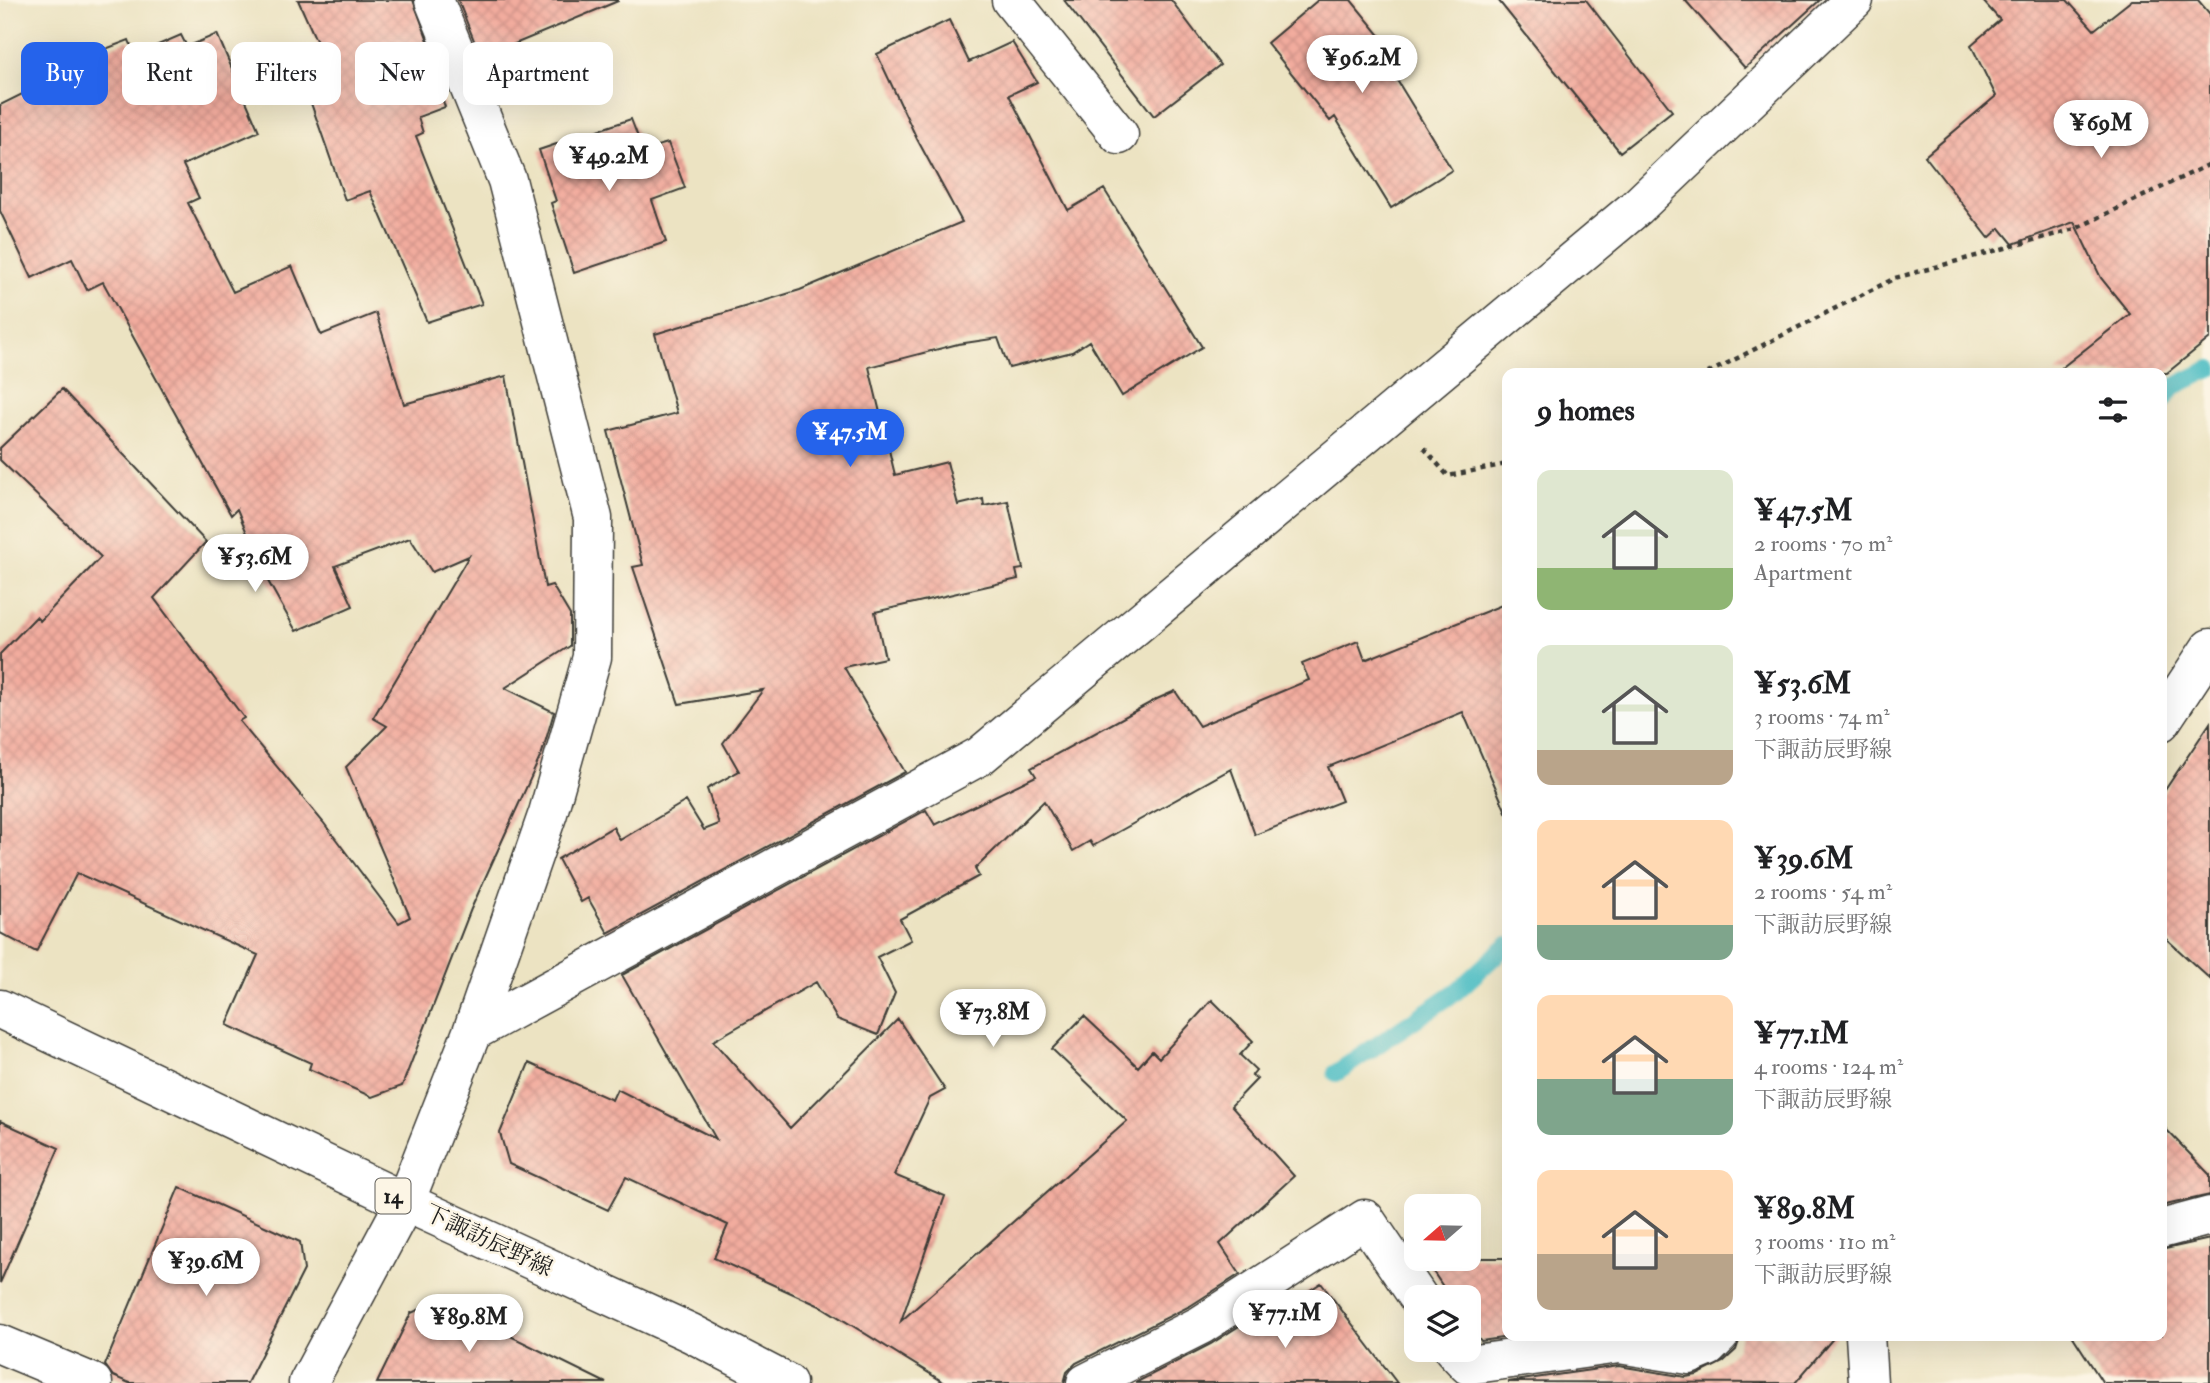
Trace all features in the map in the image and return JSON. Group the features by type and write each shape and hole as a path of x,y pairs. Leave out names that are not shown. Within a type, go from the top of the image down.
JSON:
{"street":[{"path":"308,1383 405,1202 472,1032 548,813 592,657 593,518 507,180 433,0"},
{"path":"1011,0 1118,135"},
{"path":"472,1032 980,756 1637,207 1854,0"},
{"path":"2167,713 2210,648"},
{"name":"下諏訪辰野線","path":"0,1009 405,1202 691,1333 787,1383"},
{"path":"2167,1227 2210,1216"},
{"path":"1086,1383 1201,1325 1365,1219 1410,1285"},
{"path":"1465,1362 1468,1365 1619,1344 1689,1355 1708,1348 1714,1341"},
{"path":"1865,1341 1868,1383"},
{"path":"0,1344 93,1383"}],"path":[{"path":"1718,368 1895,278 2075,229 2210,164"},
{"path":"1394,411 1448,477 1502,465"}],"building":[{"path":"298,0 413,0 428,42 355,42 355,105 444,105 445,107 418,117 423,133 416,136 482,304 427,322 370,191 345,200 312,105 341,105 341,42 317,42"},
{"path":"458,0 618,0 519,42 475,42"},
{"path":"1064,0 1171,0 1220,65 1154,116"},
{"path":"1318,0 1351,0 1392,50 1388,53 1403,71 1395,77 1452,170 1391,208 1335,117 1330,121 1267,43"},
{"path":"1498,0 1586,0 1672,111 1620,152"},
{"path":"1685,0 1820,0 1745,68"},
{"path":"1982,0 2067,0 2094,30 2132,0 2198,0 2210,14 2210,338 2167,373 2167,368 2061,368 2130,314 2101,278 2074,222 2013,244 2000,228 1989,238 1925,156 1996,96 1971,45 2000,20"},
{"path":"949,20 969,62 1012,42 1037,82 1009,95 1068,210 1104,189 1202,347 1122,396 1089,341 1072,352 1009,368 998,338 958,344 869,367 895,475 947,462 958,505 983,499 984,506 1008,501 1023,569 1016,570 1018,579 875,612 885,658 844,667 905,772 608,933 588,898 581,902 558,859 613,827 620,840 686,801 704,830 719,824 707,789 739,771 723,743 763,690 679,704 633,567 643,565 608,431 677,413 655,334 800,290 962,222 917,139 877,54"},
{"path":"217,34 231,66 231,105 248,105 259,131 183,165 199,198 188,203 233,292 292,266 321,335 376,313 404,404 506,376 545,587 552,585 570,615 570,646 505,688 554,712 542,753 471,909 402,1086 372,1097 309,1069 311,1063 227,1025 258,955 77,873 36,952 0,933 0,654 36,617 40,621 101,557 0,460 0,448 62,389 206,542 154,598 244,718 239,721 323,822 399,923 410,917 346,767 387,726 373,718 469,556 432,572 410,538 335,566 353,606 296,631 264,574 237,509 231,515 103,282 87,290 72,259 32,278 0,211 0,105 21,95 21,105 108,105 108,48 122,43 122,105 217,105 217,42 199,42"},
{"path":"181,35 184,42 165,42"},
{"path":"631,119 643,150 668,143 685,188 652,200 666,242 574,273 551,203 556,201 539,150"},
{"path":"1502,605 1502,802 1463,712 1328,767 1342,801 1255,835 1231,769 1093,846 1090,841 1073,851 1044,801 975,869 979,876 900,919 911,940 877,957 895,993 878,1035 837,1019 816,982 713,1041 790,1128 898,1019 945,1090 930,1098 894,1175 945,1196 901,1321 1127,1121 1052,1049 1084,1016 1138,1067 1152,1051 1159,1058 1212,1000 1253,1041 1240,1055 1256,1070 1252,1075 1257,1079 1231,1106 1294,1176 1220,1244 1240,1274 1190,1306 1076,1363 1067,1372 1064,1383 945,1383 822,1307 714,1258 728,1225 626,1177 608,1210 509,1164 500,1133 529,1063 612,1100 617,1089 716,1139 622,975 926,810 935,825 1036,776 1031,768 1175,691 1199,726 1309,680 1302,664 1358,641 1365,660"},
{"path":"2210,723 2210,979 2167,940 2167,787"},
{"path":"0,1121 59,1148 0,1283"},
{"path":"2167,1130 2210,1175 2210,1195 2167,1205"},
{"path":"179,1187 300,1242 304,1270 247,1383 129,1383 113,1376 105,1365"},
{"path":"2210,1239 2210,1383 2103,1383 2076,1341 2167,1341 2167,1249"},
{"path":"1481,1258 1502,1258 1502,1338 1481,1341 1481,1285 1442,1285 1433,1271 1481,1271"},
{"path":"1321,1283 1397,1383 1135,1383 1211,1344 1266,1309 1270,1316"},
{"path":"439,1301 606,1383 377,1383 411,1313"},
{"path":"1739,1341 1831,1341 1795,1383 1508,1382 1619,1366 1686,1377 1697,1375 1723,1362 1736,1350"}],"waterway":[{"path":"2167,395 2173,387 2210,369"},
{"path":"1336,1073 1457,991 1502,950"}]}
